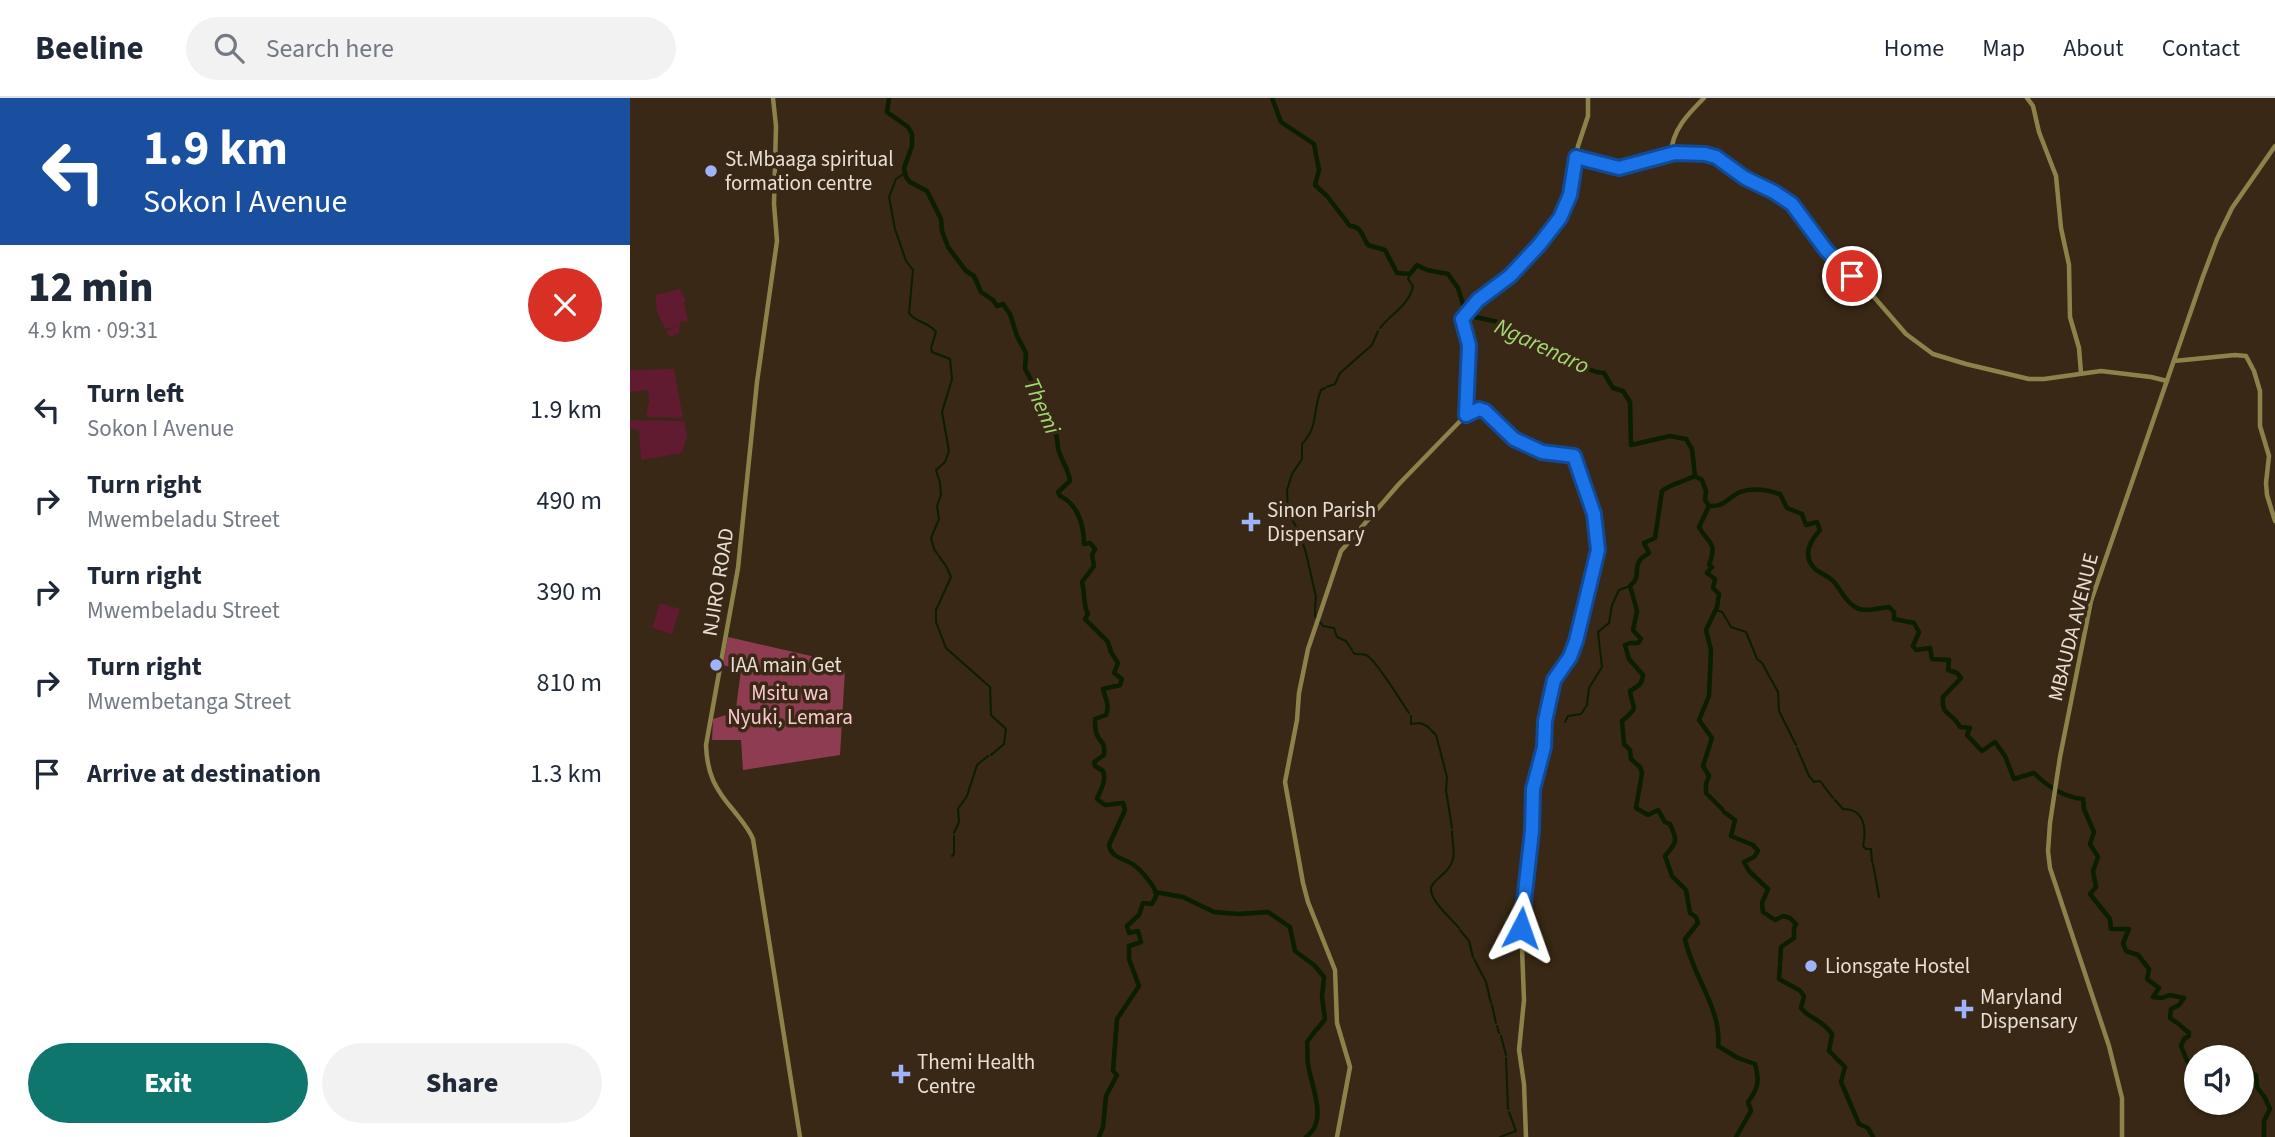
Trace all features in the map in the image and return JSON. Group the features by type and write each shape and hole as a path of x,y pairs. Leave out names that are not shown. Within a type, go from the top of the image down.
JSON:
{"street":[{"name":"NJIRO ROAD","path":"773,98 776,126 775,259 757,382 738,568 706,744 714,786 752,837 800,1137"},
{"path":"1466,415 1469,345 1462,323 1464,316 1478,300 1510,276 1560,218 1570,195 1576,157 1588,116 1588,98"},
{"path":"1671,154 1672,139 1690,111 1704,98"},
{"path":"2027,98 2033,106 2039,132 2056,176 2069,265 2070,317 2079,348 2081,373"},
{"name":"MBAUDA AVENUE","path":"2122,1137 2123,1107 2119,1082 2048,860 2062,749 2091,601 2174,360 2221,230 2232,208 2275,146"},
{"path":"1576,157 1622,168 1671,154 1716,157 1745,178 1789,202 1832,256 1860,282 1906,334 1928,352 2029,379 2101,371 2167,381"},
{"path":"2174,360 2235,355 2246,356 2250,362 2260,391 2260,426 2269,456 2266,492 2275,521"},
{"path":"1337,1137 1349,1068 1337,1023 1335,970 1308,902 1285,782 1297,720 1302,675 1328,586 1343,548 1399,484 1466,415 1479,409 1485,411 1514,439 1542,452 1574,456 1594,514 1597,540 1595,563 1576,641 1570,657 1553,684 1545,721 1544,747 1533,789 1532,831 1521,923 1524,1000 1519,1050 1524,1084 1526,1137"}],"shaded area":[{"path":"680,289 686,300 684,302 688,321 680,322 679,333 670,337 666,331 677,327 665,329 657,312 655,295"},
{"path":"674,369 683,418 646,417 648,390 630,392 630,370"},
{"path":"632,420 684,421 687,436 682,453 641,460 639,430 630,429"},
{"path":"660,603 680,609 672,634 652,628"}],"green space":[{"name":"Msitu wa Nyuki, Lemara","path":"728,637 833,661 845,670 840,755 743,770 741,740 712,740 713,719 729,714 736,708 741,670 723,665"}],"waterway":[{"name":"Themi","path":"889,98 887,112 908,127 912,134 912,146 904,168 906,177 927,191 941,219 948,247 966,271 974,276 981,292 997,306 1003,304 1026,353 1025,369 1034,385 1044,422 1053,424 1059,452 1070,481 1058,492 1076,510 1083,530 1084,544 1090,543 1095,549 1092,555 1094,566 1082,582 1088,614 1085,619 1108,642 1118,663 1114,673 1122,679 1120,685 1103,689 1107,701 1106,715 1095,719 1096,733 1104,745 1104,755 1094,762 1104,775 1097,799 1105,805 1123,803 1125,810 1109,845 1110,850 1138,869 1157,894 1152,904 1143,903 1139,915 1127,926 1129,933 1138,931 1141,942 1129,946 1129,959 1139,986 1117,1019 1113,1071 1117,1075 1106,1096 1103,1127 1099,1137"},
{"name":"Ngarenaro","path":"1272,98 1281,122 1314,144 1319,170 1315,185 1350,226 1359,230 1368,245 1385,250 1397,273 1410,274 1417,265 1448,274 1458,288 1463,304"},
{"path":"905,173 896,179 889,197 895,229 906,261 913,270 909,313 936,332 932,352 950,359 952,379 942,412 949,451 945,462 936,470 941,495 937,506 939,519 931,538 934,549 951,577 936,610 936,622 946,648 990,687 991,715 1006,729 1004,744 991,755"},
{"path":"1380,328 1408,298 1413,286 1408,279 1410,274"},
{"name":"Ngarenaro","path":"1464,305 1465,310 1474,317 1515,329 1534,347 1561,353 1588,369 1604,373 1613,388 1623,391 1630,402 1631,445 1670,436 1686,439 1692,449 1695,476 1662,491 1655,538 1644,543 1649,553 1640,560 1636,579 1630,586 1637,611 1633,630 1641,639 1638,643 1625,645 1629,659 1643,675 1641,683 1630,691 1634,707 1632,712 1622,721 1624,744 1642,773 1636,808 1648,815 1658,810 1665,822 1670,824 1674,834 1674,844 1665,856 1672,876 1686,890 1690,913 1696,917 1698,923 1685,939 1716,1019 1718,1046 1755,1064 1758,1080 1748,1102 1751,1111 1736,1137"},
{"path":"1327,387 1335,384 1340,373 1372,345 1378,331"},
{"path":"1315,609 1316,597 1306,553 1300,534 1288,512 1287,490 1292,474 1302,459 1302,444 1311,431 1318,398 1321,390 1325,388"},
{"path":"1695,476 1702,480 1706,491 1705,500 1709,506 1722,504 1745,490 1765,490 1780,494 1787,508 1802,514 1806,525 1817,522 1820,530 1813,539 1808,554 1811,564 1832,580 1855,607 1867,610 1889,607 1894,612 1894,619 1914,623 1919,632 1913,646 1916,650 1930,648 1932,659 1949,660 1948,670 1957,673 1961,678 1943,697 1945,711 1960,727 1970,728 1967,735 1982,751 1995,742 2005,756 2014,779 2034,773 2056,790 2083,799 2084,809 2094,832 2090,844 2098,857 2093,871 2096,887 2090,894 2110,919 2111,929 2129,929 2123,943 2126,951 2138,955 2149,969 2147,979 2159,988 2153,997 2170,995 2184,998 2179,1005 2171,1009 2170,1018 2180,1025"},
{"path":"1709,506 1699,527 1711,543 1712,557 1709,565 1712,567 1707,573 1715,579 1713,588 1719,594 1717,607 1706,630 1711,650 1709,696 1699,720 1712,738 1703,766 1709,776 1706,793 1722,809"},
{"path":"1565,722 1568,716 1581,714 1587,705 1589,688 1602,667 1598,632 1609,623 1612,605 1619,590 1630,586"},
{"path":"1716,610 1722,612 1731,627 1746,632 1757,659 1778,692 1779,711 1796,745"},
{"path":"1315,611 1315,616 1323,626 1334,628 1337,637 1346,641 1352,650"},
{"path":"1353,652 1370,658 1409,713"},
{"path":"1411,716 1411,724 1420,723 1427,726 1436,735 1447,777 1446,790 1452,828"},
{"path":"1797,748 1809,776 1814,782 1820,781 1833,798"},
{"path":"954,833 959,822 958,809 967,796 977,765 988,756"},
{"path":"1835,800 1843,809 1856,812 1860,816 1865,833 1863,846 1871,849 1872,862"},
{"path":"1724,812 1735,820 1731,836 1753,845 1758,851 1754,857 1744,862 1749,871 1768,889 1762,903 1763,912 1775,920 1783,916 1790,918 1796,924 1794,938 1781,947 1780,963"},
{"path":"1452,831 1452,863 1431,889 1435,900 1459,928"},
{"path":"952,856 954,836"},
{"path":"1873,864 1879,897"},
{"path":"1155,892 1183,897 1214,912 1268,912 1290,927 1295,951 1314,965 1324,977 1322,997 1325,1019 1318,1028"},
{"path":"1460,930 1469,941 1473,957"},
{"path":"1474,959 1486,982 1491,1003"},
{"path":"1780,966 1779,979 1799,990"},
{"path":"1801,992 1804,996 1801,1008 1832,1034 1829,1051 1832,1054"},
{"path":"1492,1005 1496,1023"},
{"path":"1497,1026 1499,1033"},
{"path":"2182,1027 2189,1033"},
{"path":"1306,1137 1313,1130 1318,1113 1308,1064 1307,1042 1316,1030"},
{"path":"1501,1036 1506,1055"},
{"path":"2184,1054 2181,1046 2189,1036"},
{"path":"1834,1056 1845,1067 1841,1082 1859,1124 1868,1128 1873,1137"},
{"path":"1506,1058 1508,1109"},
{"path":"2254,1074 2262,1094"},
{"path":"2264,1096 2270,1109 2264,1121 2264,1137"},
{"path":"1500,1137 1516,1131 1509,1112"}],"place":[{"name":"St.Mbaaga spiritual formation centre","path":"711,171"},
{"name":"Sinon Parish Dispensary","path":"1251,522"},
{"name":"IAA main Get","path":"716,665"},
{"name":"Lionsgate Hostel","path":"1811,966"},
{"name":"Maryland Dispensary","path":"1964,1009"},
{"name":"Themi Health Centre","path":"901,1074"}],"route":[{"path":"1521,928 1532,831 1532,797 1544,747 1545,721 1554,680 1570,657 1576,641 1598,550 1594,514 1575,457 1542,452 1514,439 1485,411 1479,409 1466,415 1469,345 1463,318 1478,300 1510,276 1560,218 1570,195 1576,157 1619,168 1675,153 1716,157 1745,178 1792,204 1826,250 1852,276"}]}
